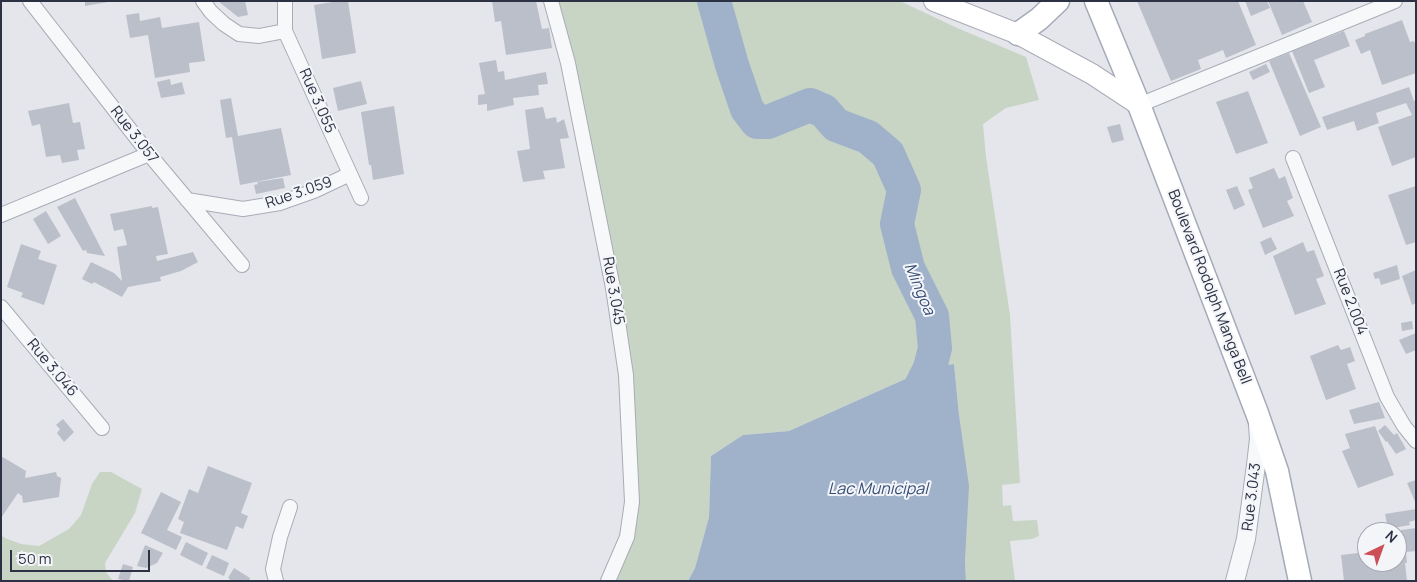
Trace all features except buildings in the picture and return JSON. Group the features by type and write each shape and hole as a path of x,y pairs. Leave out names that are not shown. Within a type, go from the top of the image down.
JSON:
{"main road":[{"path":"934,1 1018,34 1092,74 1139,105"},
{"path":"1018,34 1039,19 1058,1"},
{"name":"Boulevard Rodolph Manga Bell","path":"1096,1 1139,105 1257,413 1277,471 1300,581"}],"street":[{"name":"Rue 3.057","path":"30,1 149,154 242,265"},
{"path":"203,1 211,12 224,24 239,34 259,36 285,31"},
{"name":"Rue 3.055","path":"285,1 285,31 361,198"},
{"name":"Rue 3.045","path":"551,1 568,63 608,260 626,375 632,502 627,537 608,581"},
{"path":"1139,105 1395,1"},
{"path":"1,216 149,154"},
{"name":"Rue 2.004","path":"1293,158 1387,397 1404,426 1416,441"},
{"name":"Rue 3.059","path":"187,200 243,209 280,203 314,191 350,174"},
{"name":"Rue 3.046","path":"1,307 102,428"},
{"name":"Rue 3.043","path":"1235,581 1246,539 1251,502 1258,439 1257,413"},
{"path":"276,581 273,569 280,536 290,507"}],"green space":[{"path":"549,1 900,1 1026,57 1039,100 1006,108 983,124 986,157 1010,315 1020,483 1002,485 1003,506 1011,505 1013,521 1037,520 1039,536 1032,539 1010,541 1015,581 966,581 959,415 954,364 930,368 789,431 743,435 711,456 709,517 695,568 688,581 607,581 632,537 616,316"},
{"path":"100,472 111,472 142,489 135,513 105,563 106,572 113,581 1,581 1,535 21,544 39,546 69,529 81,515 92,484"}],"water":[{"name":"Lac Municipal","path":"954,364 969,486 965,560 966,581 688,581 695,568 709,517 711,456 743,435 789,431 930,368"}],"waterway":[{"name":"Mingoa","path":"714,1 747,109 757,122 768,122 810,105 824,111 836,125 868,137 888,154 904,190 897,224 908,268 932,316 935,348 930,368 909,410"}]}
